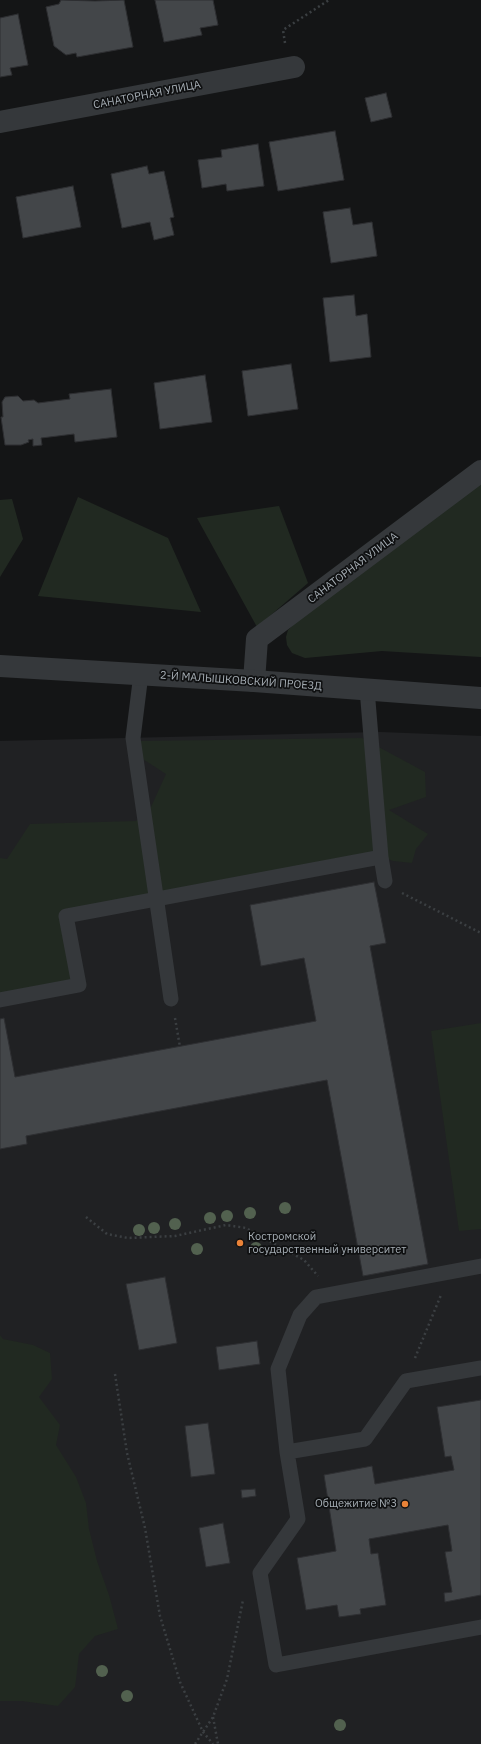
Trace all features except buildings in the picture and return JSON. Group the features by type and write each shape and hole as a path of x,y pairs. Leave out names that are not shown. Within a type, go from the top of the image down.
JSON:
{"street":[{"name":"САНАТОРНАЯ УЛИЦА","path":"0,122 294,67"},
{"name":"САНАТОРНАЯ УЛИЦА","path":"254,681 256,640 481,471"},
{"name":"2-Й МАЛЫШКОВСКИЙ ПРОЕЗД","path":"0,666 254,681 481,698"}],"lane":[{"path":"141,674 133,738 171,999"},
{"path":"367,690 381,857 385,881"},
{"path":"0,1000 79,985 66,916 381,857"},
{"path":"481,1266 316,1297 300,1315 278,1368 287,1452 298,1520 260,1573 276,1665 481,1627"},
{"path":"287,1452 365,1439 406,1381 481,1368"}],"path":[{"path":"285,43 283,30 329,0"},
{"path":"385,881 401,892 481,933"},
{"path":"171,999 180,1047"},
{"path":"86,1217 107,1234 128,1238 175,1236 226,1225 246,1228 304,1260 335,1294"},
{"path":"406,1381 451,1272"},
{"path":"115,1374 127,1453 145,1528 160,1616 180,1682 203,1732 213,1744"},
{"path":"195,1744 213,1717 226,1679 247,1582 260,1573"},
{"path":"213,1717 218,1744"}],"shaded area":[{"path":"481,482 481,657 382,651 305,658 292,653 287,645 286,637 288,630 299,619"},
{"path":"78,497 168,538 201,612 38,596"},
{"path":"12,499 23,539 0,577 0,500"},
{"path":"279,506 308,583 257,627 197,518"},
{"name":"Костромской государственный университет","path":"380,732 481,736 481,1744 0,1744 0,741"},
{"path":"362,738 425,772 426,797 389,810 428,834 416,849 412,863 393,861 376,855 64,912 73,981 0,994 0,858 7,859 30,824 136,821 151,807 166,774 135,754 140,741"},
{"path":"481,1023 481,1229 459,1231 431,1031"},
{"path":"0,1335 3,1339 33,1345 50,1353 52,1379 39,1397 60,1425 56,1445 76,1477 86,1503 89,1529 97,1561 109,1595 118,1629 95,1636 79,1654 75,1687 58,1706 22,1701 0,1701"}],"place":[{"name":"Костромской государственный университет","path":"240,1243"},
{"name":"Общежитие №3","path":"405,1504"}]}
